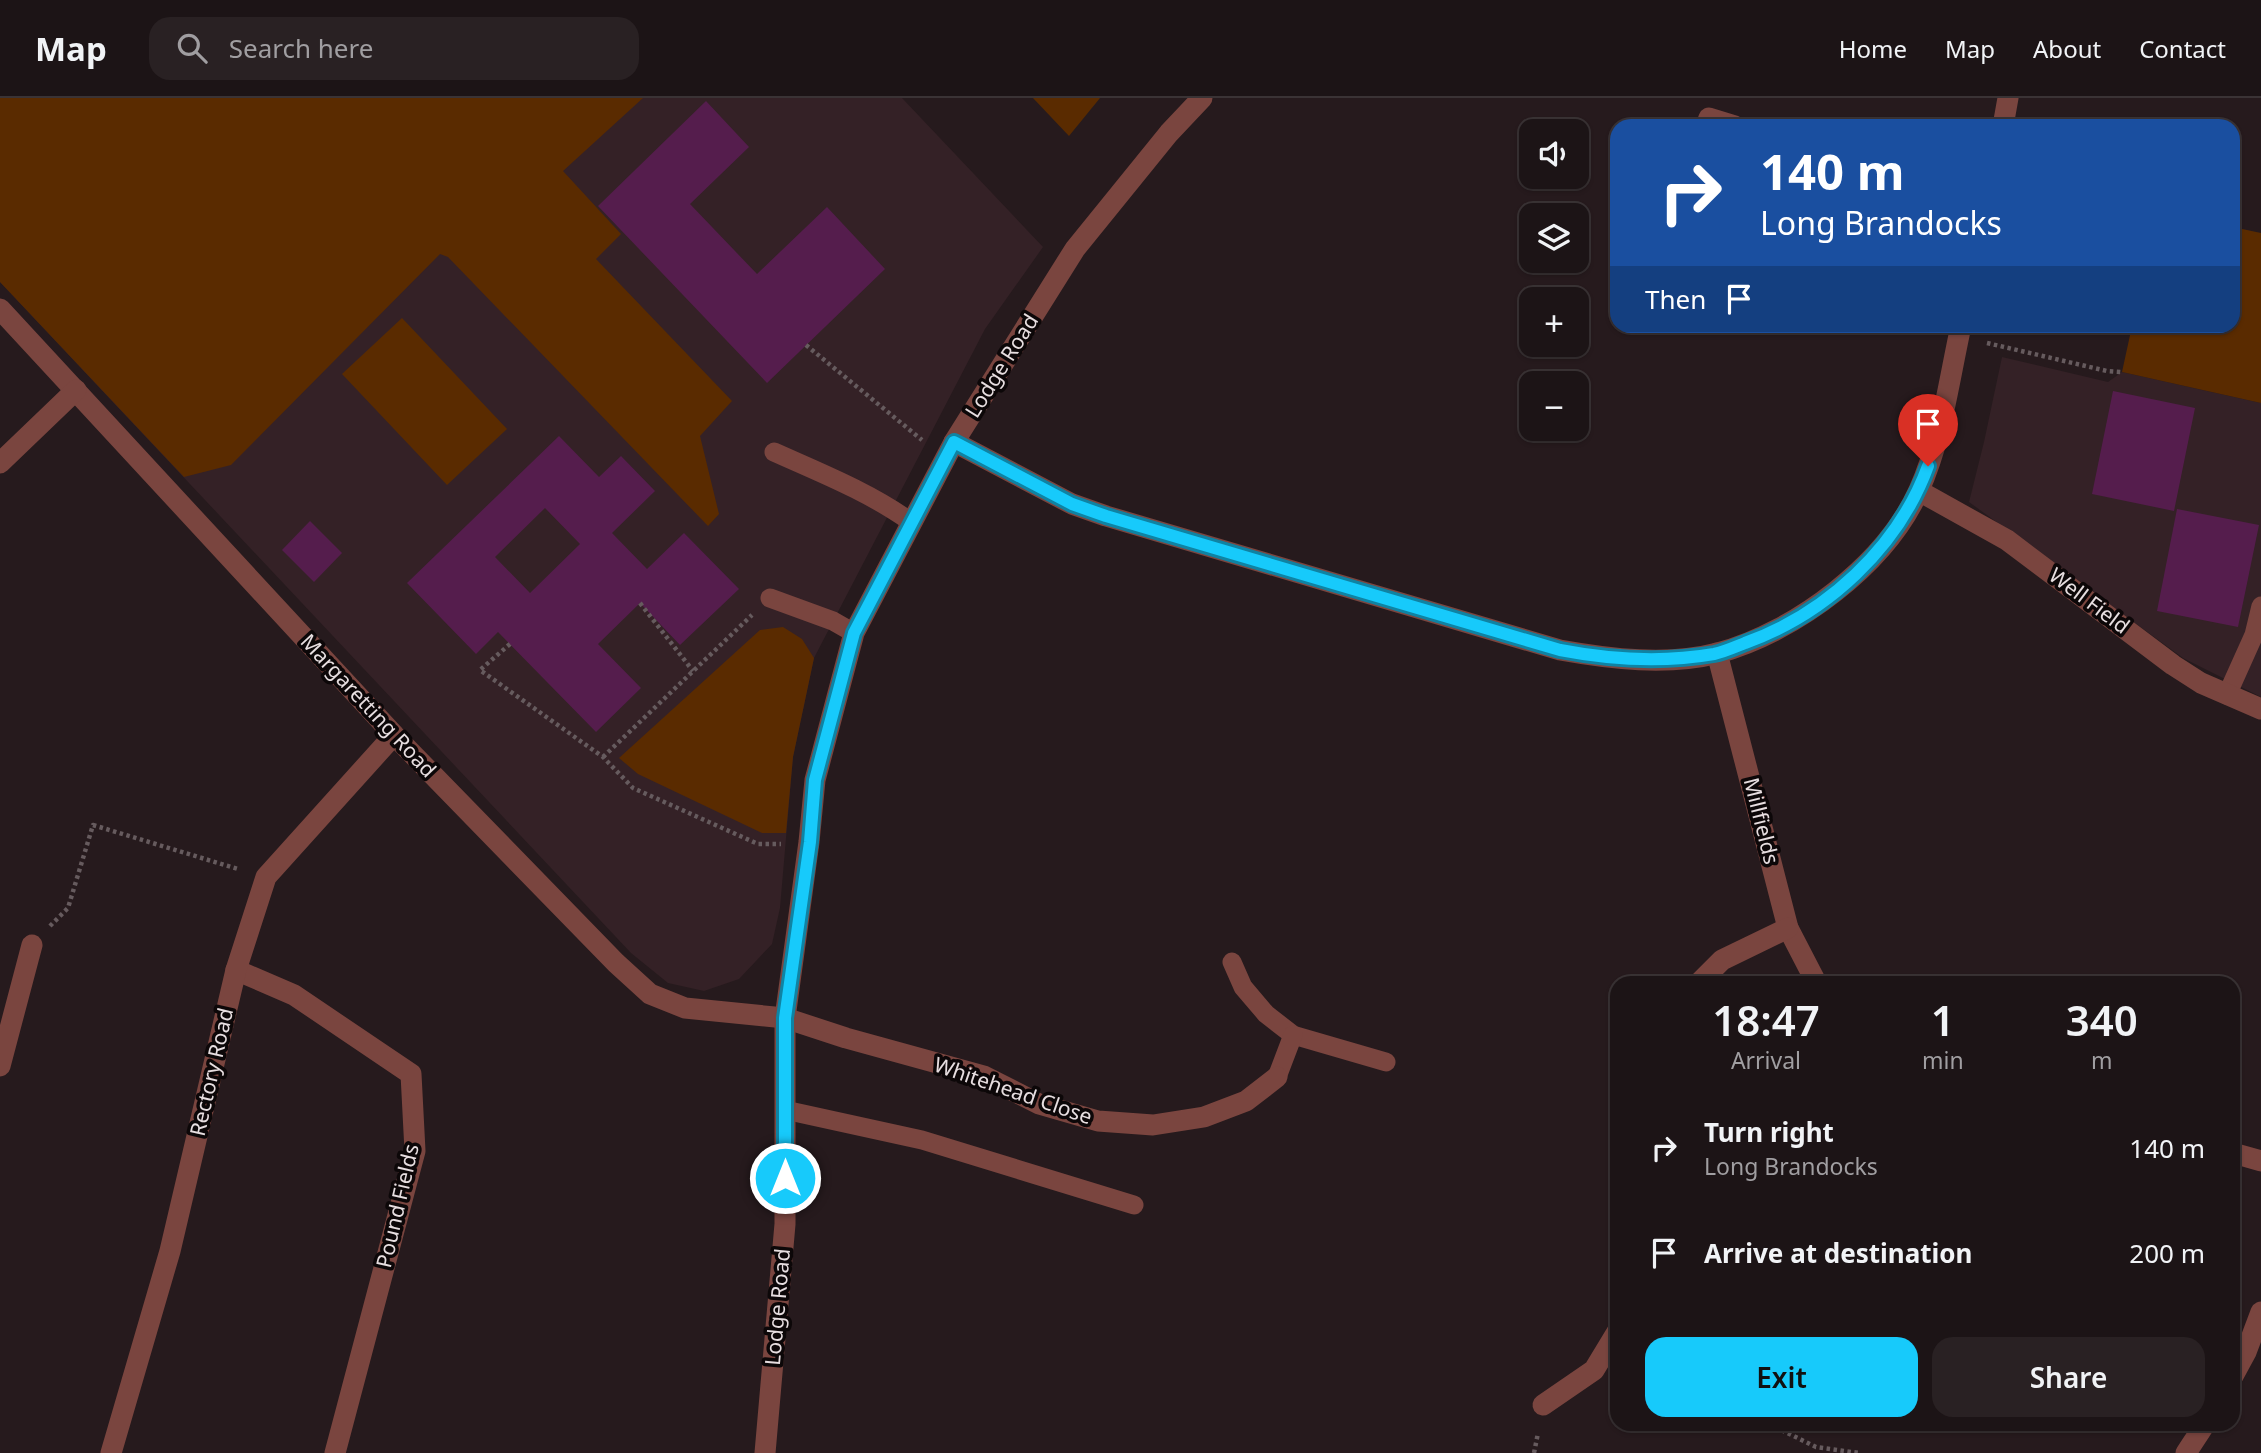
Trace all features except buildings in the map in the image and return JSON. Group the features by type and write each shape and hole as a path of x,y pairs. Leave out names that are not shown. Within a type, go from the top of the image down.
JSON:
{"street":[{"name":"Lodge Road","path":"765,1453 785,1224 785,1018 810,842 815,780 854,633 950,449 1075,249 1168,133 1202,98"},
{"path":"2004,119 2008,98"},
{"name":"Margaretting Road","path":"0,309 394,735 616,963 650,994 685,1008 785,1018"},
{"path":"950,449 1072,504 1106,516 1560,650 1603,658 1656,660 1717,653 1762,637 1783,626 1841,588 1873,556 1901,520 1919,491 1937,441 1960,333"},
{"path":"0,463 76,390"},
{"name":"Well Field","path":"1919,491 2007,540 2173,665 2201,683 2261,709"},
{"name":"Millfields","path":"1717,653 1788,928 1813,976"},
{"name":"Rectory Road","path":"111,1453 170,1251 236,970 266,877 394,735"},
{"path":"1706,976 1722,960 1788,928"},
{"path":"0,1066 32,945"},
{"name":"Pound Fields","path":"236,970 294,995 411,1074 415,1152 335,1453"},
{"name":"Whitehead Close","path":"785,1018 846,1038 984,1076 1039,1104 1098,1121 1153,1125 1204,1118 1246,1101 1277,1077"},
{"path":"2240,1155 2261,1161"},
{"path":"2240,1363 2261,1312"},
{"path":"1543,1405 1594,1370 1610,1346"},
{"path":"2186,1453 2200,1431"}],"lane":[{"path":"774,452 841,482 892,509 911,523"},
{"path":"770,598 833,621 854,633"},
{"path":"2227,695 2254,635 2261,606"},
{"path":"1232,962 1243,987 1266,1014 1293,1035 1386,1062"},
{"path":"1277,1077 1293,1035"},
{"path":"785,1110 922,1140 1134,1205"}],"path":[{"path":"1967,333 2107,371 2122,372"},
{"path":"806,345 926,443 950,449"},
{"path":"603,757 770,598"},
{"path":"640,603 693,671"},
{"path":"510,644 480,670 603,757 633,788 758,844 810,842"},
{"path":"32,945 68,908 93,825 266,877"},
{"path":"1783,1431 1816,1447 1859,1453"}],"shaded area":[{"path":"0,98 902,98 1043,247 985,329 814,658 793,757 780,908 772,944 739,979 704,991 668,983 631,953 0,282"},
{"path":"0,98 643,98 563,171 621,234 596,259 732,401 700,436 719,514 708,526 448,257 440,254 231,465 184,477 0,282"},
{"path":"1033,98 1100,98 1069,136"},
{"path":"2240,228 2261,233 2261,403 2122,372 2130,333 2240,333"},
{"path":"402,318 507,429 447,485 342,374"},
{"path":"2002,357 2108,382 2122,372 2261,403 2261,697 2183,658 1969,502"},
{"path":"783,627 802,639 814,658 793,757 786,833 762,833 638,774 619,758 760,630"}],"route":[{"path":"785,1178 785,1018 810,842 815,780 854,633 954,442 1072,504 1106,516 1560,650 1603,658 1656,660 1717,653 1762,637 1803,615 1841,588 1873,556 1901,520 1919,491 1928,466"}]}
